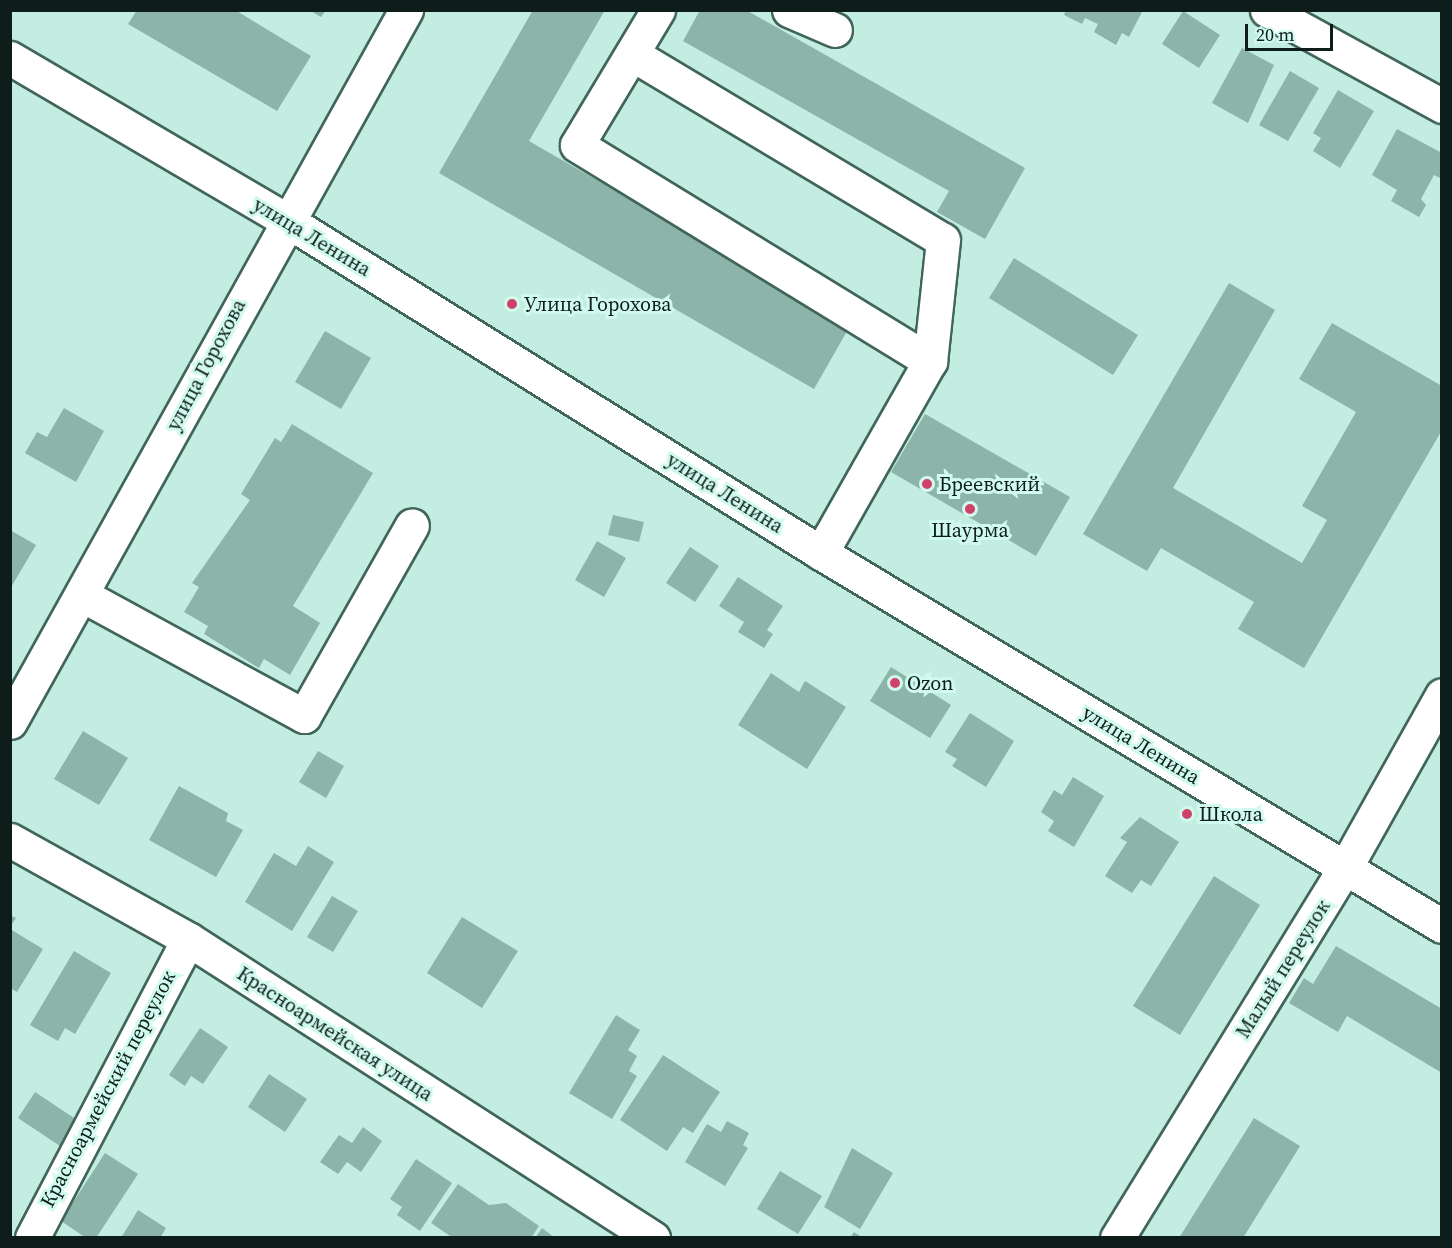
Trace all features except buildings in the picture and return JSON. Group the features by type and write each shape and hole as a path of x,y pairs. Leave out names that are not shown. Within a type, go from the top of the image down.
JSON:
{"street":[{"name":"улица Горохова","path":"10,723 285,220 406,10"},
{"path":"658,10 577,145 930,361"},
{"path":"789,10 835,30"},
{"path":"1267,10 1442,106"},
{"path":"632,54 944,240 930,361 821,553"},
{"name":"улица Ленина","path":"10,58 285,220 821,553 1442,926"},
{"path":"82,595 304,716 412,525"},
{"name":"Малый переулок","path":"1117,1238 1345,868 1442,695"},
{"name":"Красноармейская улица","path":"10,840 188,939 653,1238"},
{"name":"Красноармейский переулок","path":"32,1238 188,939"}],"place":[{"name":"Улица Горохова","path":"512,304"},
{"name":"Бреевский","path":"927,484"},
{"name":"Шаурма","path":"970,509"},
{"name":"Ozon","path":"895,683"},
{"name":"Школа","path":"1187,814"}]}
